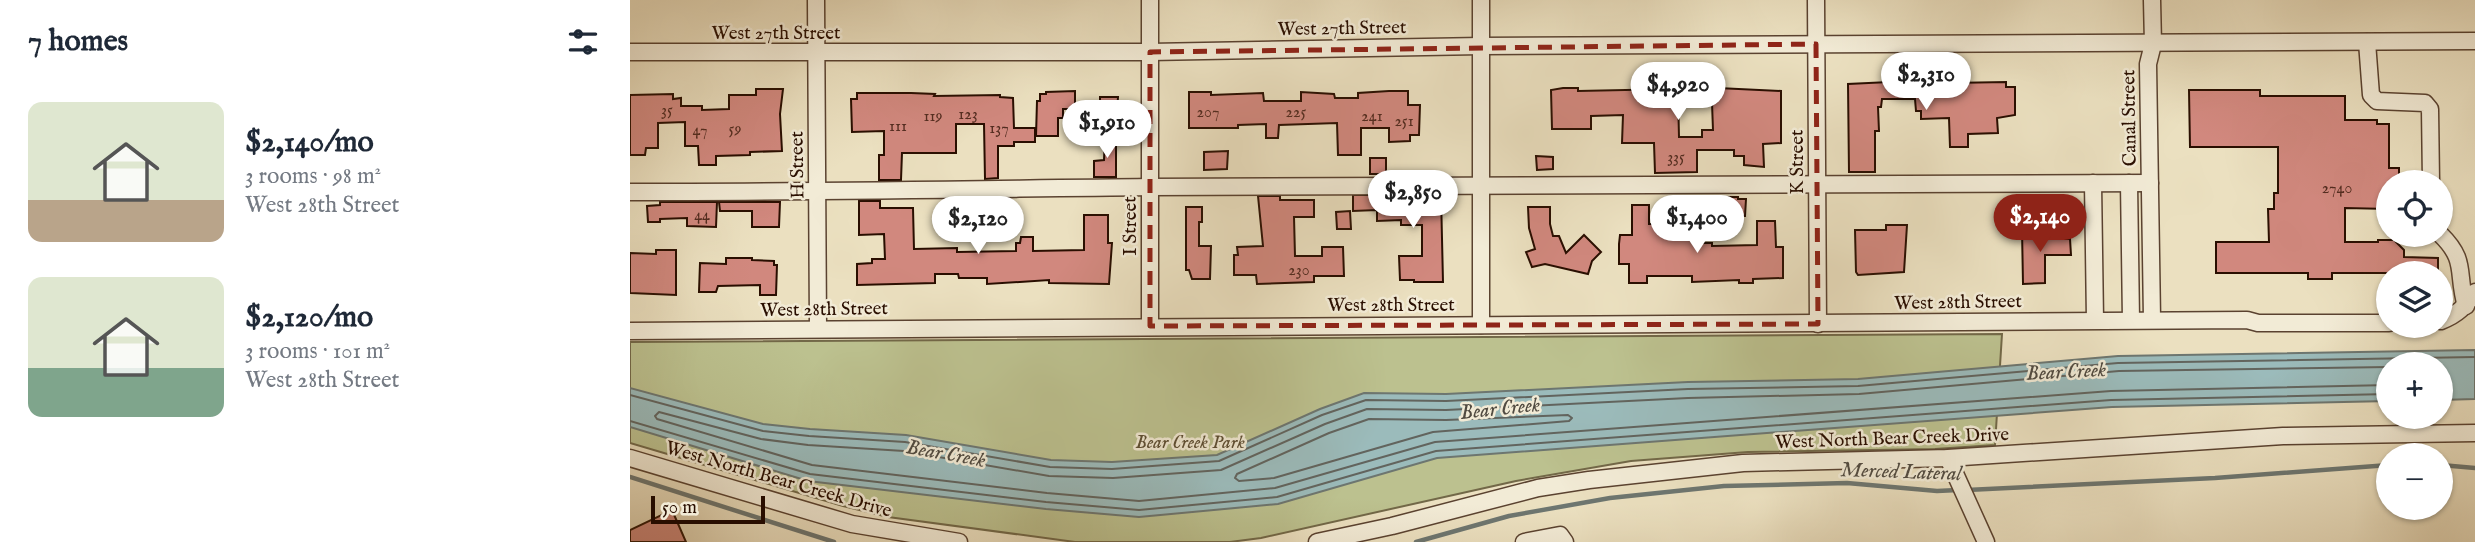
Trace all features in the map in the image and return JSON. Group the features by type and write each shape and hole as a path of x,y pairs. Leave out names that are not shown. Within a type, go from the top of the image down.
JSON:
{"street":[{"name":"H Street","path":"816,0 818,329"},
{"name":"I Street","path":"1150,0 1150,326"},
{"path":"1480,0 1481,325"},
{"name":"K Street","path":"1816,0 1818,324"},
{"name":"Canal Street","path":"2152,0 2153,44 2148,64 2152,319"},
{"name":"West 27th Street","path":"630,52 1150,52 1480,46 2475,41"},
{"path":"2367,42 2371,95 2377,101 2425,103 2430,109 2431,170"},
{"path":"630,191 817,192 1817,182 2150,183"},
{"path":"2093,183 2095,320"},
{"path":"2129,183 2131,320"},
{"path":"2453,247 2459,262 2462,294 2470,299 2453,316"},
{"name":"West 28th Street","path":"630,331 1818,324 2152,319 2247,320 2258,323 2376,323"},
{"name":"West North Bear Creek Drive","path":"1317,542 1392,526 1538,488 1743,463 1951,463 2283,436 2475,433"},
{"name":"West North Bear Creek Drive","path":"630,457 852,524 959,542"},
{"path":"1951,463 1986,542"},
{"path":"1524,542 1560,535 1565,542"}],"highlighted area":[{"path":"1816,44 1818,324 1150,326 1150,52"}],"green space":[{"name":"Bear Creek Park","path":"2002,334 1995,445 1935,449 1748,452 1631,461 1516,481 1261,538 1230,542 1075,542 888,517 630,443 630,342"}],"water":[{"name":"Bear Creek","path":"2475,350 2475,399 2453,400 2453,352 2376,352 2376,401 2112,407 1437,458 1278,504 1139,517 1046,509 808,481 630,427 630,388 763,424 906,435 1051,460 1112,462 1217,455 1320,409 1364,393 1446,394 1688,382 1858,379 2118,356"}],"building":[{"path":"1923,81 1939,81 1939,85 2006,82 2006,87 2015,87 2015,115 1997,118 1998,133 1968,134 1968,147 1950,147 1949,118 1921,119 1921,111 1916,111 1915,99 1882,99 1881,107 1878,107 1879,131 1875,131 1875,172 1849,172 1848,84 1889,82 1889,85 1923,86"},
{"path":"1578,88 1578,91 1673,89 1673,94 1678,94 1679,137 1702,137 1702,130 1713,130 1709,91 1718,88 1781,91 1781,143 1763,144 1764,167 1744,165 1744,156 1734,156 1734,150 1697,150 1697,172 1655,173 1654,143 1622,143 1623,115 1591,116 1591,129 1552,129 1551,90"},
{"path":"756,89 783,89 780,114 782,151 716,156 716,165 699,165 698,146 685,146 685,122 658,123 658,148 646,148 645,155 630,155 630,95 673,94 673,99 681,98 681,106 702,106 702,110 729,109 729,95 756,95"},
{"path":"2189,90 2260,90 2260,96 2345,96 2345,120 2377,120 2377,124 2389,124 2389,168 2399,170 2376,170 2376,209 2345,208 2345,242 2376,242 2376,247 2401,247 2404,257 2438,258 2438,261 2376,261 2376,273 2332,273 2332,279 2308,279 2308,273 2216,273 2216,242 2269,242 2268,209 2274,209 2274,193 2278,193 2278,147 2190,147"},
{"path":"1075,91 1075,109 1063,109 1063,118 1058,118 1058,136 1036,136 1037,101 1040,101 1040,94"},
{"path":"1408,91 1408,105 1420,105 1419,135 1410,135 1410,141 1389,142 1389,128 1361,128 1361,155 1338,155 1337,123 1279,125 1278,138 1266,138 1266,124 1238,125 1238,128 1189,128 1189,92 1211,92 1211,95 1263,93 1264,101 1301,101 1301,92 1334,94 1335,98 1358,98 1358,93"},
{"path":"857,93 1000,95 1013,98 1014,128 1035,128 1035,142 1014,142 1014,146 998,146 998,178 985,179 984,124 956,124 956,153 902,153 901,180 879,180 879,155 884,155 884,131 852,132 851,99 857,99"},
{"path":"1100,97 1118,97 1117,111 1112,112 1112,119 1100,119"},
{"path":"1105,137 1116,137 1116,177 1094,177 1094,161 1104,160"},
{"path":"1228,151 1227,169 1204,170 1204,152"},
{"path":"1536,156 1553,157 1553,169 1537,170"},
{"path":"1370,158 1386,158 1386,174 1370,174"},
{"path":"1353,195 1441,195 1443,282 1400,280 1399,256 1422,256 1422,225 1401,225 1401,220 1377,221 1377,210 1353,211"},
{"path":"1258,196 1280,196 1280,200 1314,200 1314,217 1294,217 1295,256 1322,256 1322,247 1343,247 1344,276 1314,276 1314,282 1257,284 1256,275 1234,275 1234,255 1238,255 1237,247 1263,246"},
{"path":"1707,197 1746,199 1745,216 1708,213"},
{"path":"859,201 880,201 880,208 913,208 914,249 957,248 957,252 1016,251 1016,243 1020,243 1021,237 1033,237 1033,251 1084,250 1084,215 1108,215 1108,243 1112,243 1109,284 1049,283 1049,280 987,284 987,278 959,278 958,274 935,274 935,283 857,285 857,264 872,263 872,259 885,259 884,234 859,235"},
{"path":"660,202 717,202 716,227 687,226 687,218 648,222 647,206 660,205"},
{"path":"719,202 780,202 779,227 752,227 752,211 720,211"},
{"path":"1632,205 1649,205 1649,224 1661,224 1661,236 1704,240 1704,243 1712,243 1712,246 1757,245 1757,221 1775,221 1776,247 1783,247 1783,278 1753,279 1753,283 1739,283 1739,280 1692,282 1692,276 1647,276 1647,283 1629,283 1629,264 1619,264 1619,244 1620,235 1632,235"},
{"path":"1186,207 1202,207 1199,246 1211,246 1210,279 1192,279 1189,270 1186,270"},
{"path":"1528,207 1550,207 1553,236 1559,236 1566,253 1584,235 1601,252 1592,261 1588,274 1545,264 1532,267 1526,252 1535,249 1529,228"},
{"path":"1350,211 1351,229 1337,229 1336,212"},
{"path":"1886,225 1907,225 1904,272 1858,275 1855,230 1886,230"},
{"path":"2022,229 2044,229 2044,239 2070,239 2071,255 2045,255 2045,283 2023,284"},
{"path":"656,250 676,250 676,295 630,293 630,253 656,254"},
{"path":"726,258 774,261 774,265 777,265 776,295 760,295 760,285 718,286 716,292 699,292 700,263 726,264"},
{"path":"672,510 686,542 630,542 630,530"}],"waterway":[{"name":"Merced Lateral","path":"1967,490 2215,478 2376,466"},
{"name":"Merced Lateral","path":"2453,466 2475,468"},
{"name":"Merced Lateral","path":"630,477 834,542"},
{"name":"Merced Lateral","path":"1416,542 1509,516 1610,498 1724,486 1847,483 1937,491 1958,490"}]}
